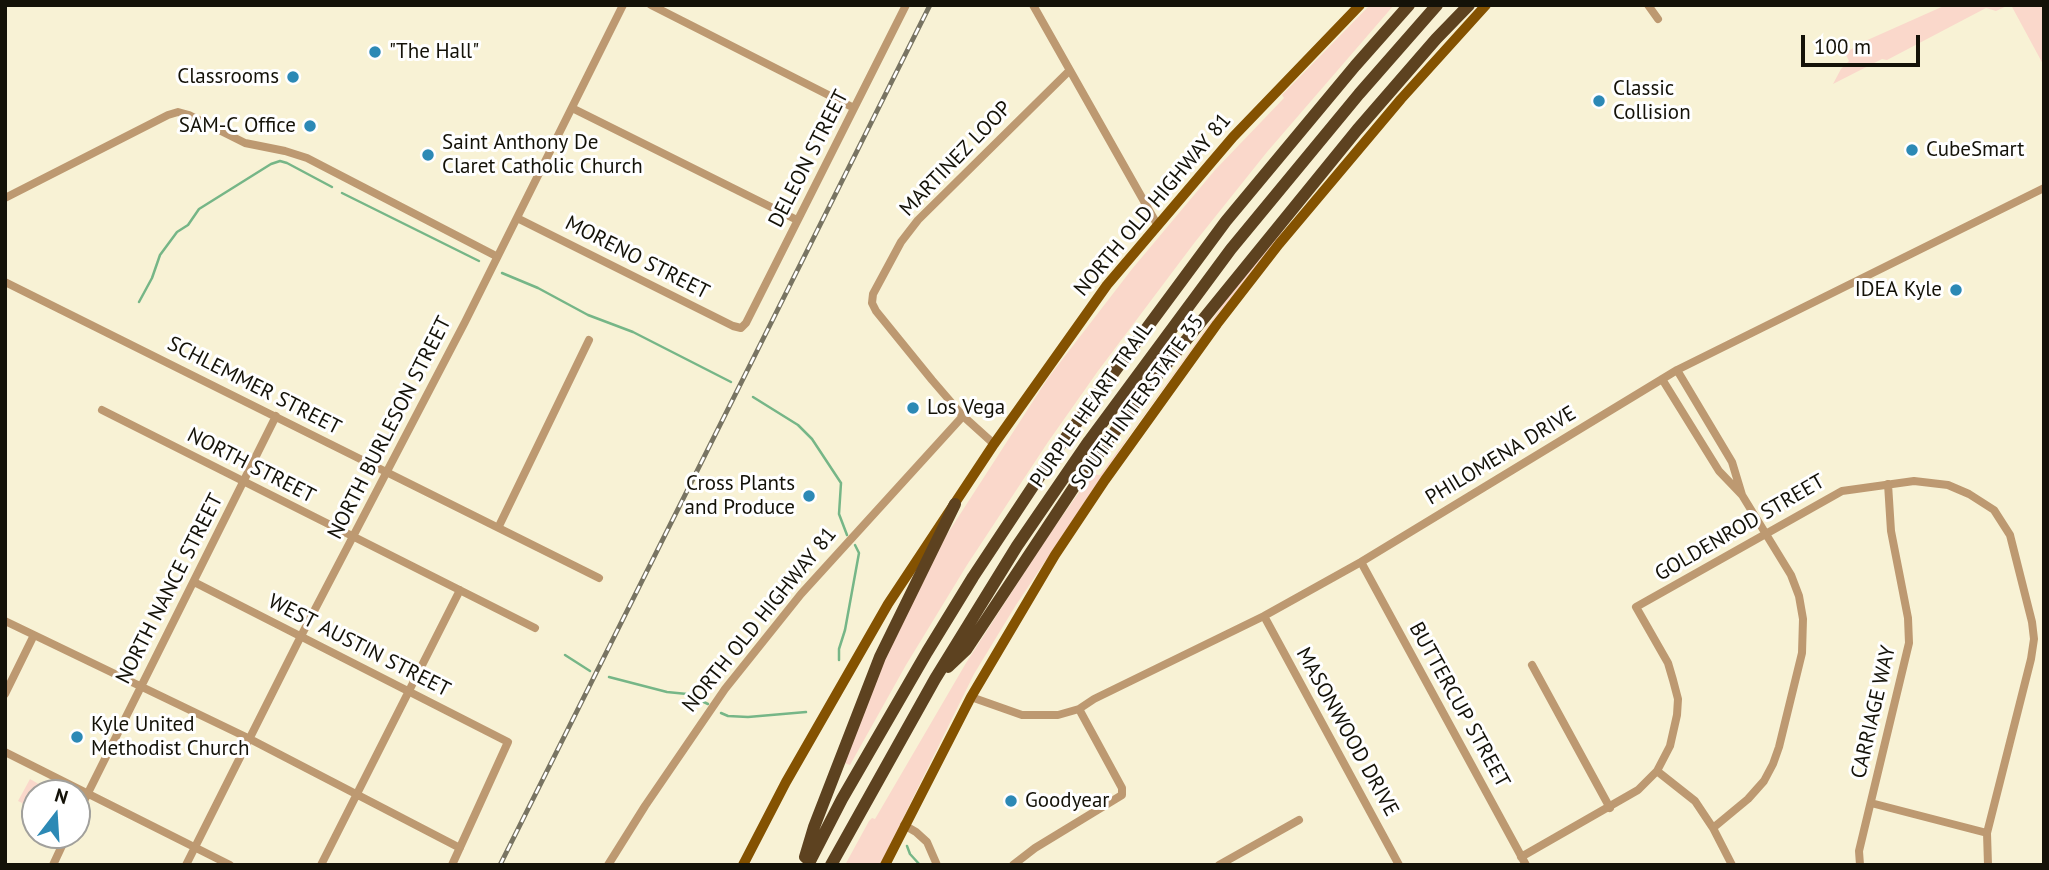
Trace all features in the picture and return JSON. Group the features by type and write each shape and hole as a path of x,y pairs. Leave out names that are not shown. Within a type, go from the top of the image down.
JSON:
{"highway":[{"name":"PURPLE HEART TRAIL","path":"806,865 927,652 979,567 1068,434 1226,221 1409,5"},
{"name":"PURPLE HEART TRAIL","path":"831,865 935,680 1053,494 1172,325 1295,169 1437,5"},
{"path":"935,680 966,650 1076,484 1148,387 1357,130 1469,5"},
{"path":"806,865 814,827 880,657 956,504"}],"main road":[{"name":"NORTH OLD HIGHWAY 81","path":"995,444 1107,285 1233,137 1360,5"},
{"name":"SOUTH INTERSTATE 35","path":"885,865 971,697 1055,555 1104,480 1217,324 1279,244 1486,5"},
{"path":"743,865 863,645 935,531 995,444"}],"street":[{"name":"NORTH BURLESON STREET","path":"186,865 248,738 387,473 623,5"},
{"path":"651,5 854,108"},
{"name":"DELEON STREET","path":"741,328 746,323 906,5"},
{"path":"1033,5 1158,226"},
{"path":"1648,5 1658,19"},
{"name":"MARTINEZ LOOP","path":"995,444 963,416 876,311 872,303 873,294 901,242 918,220 1069,71"},
{"path":"572,108 797,220"},
{"path":"5,198 178,112 245,143 307,158 496,256"},
{"name":"PHILOMENA DRIVE","path":"971,697 1022,715 1058,715 1079,709 1094,699 1264,615 1361,562 1677,370 2044,188"},
{"name":"MORENO STREET","path":"517,218 741,328"},
{"name":"SCHLEMMER STREET","path":"5,282 599,578"},
{"path":"499,526 589,341"},
{"path":"1677,370 1732,462 1742,495"},
{"path":"1662,379 1719,471 1742,495 1765,533 1796,587 1803,619 1802,653 1779,747 1764,781 1736,811 1713,828"},
{"name":"NORTH STREET","path":"102,410 535,628"},
{"name":"NORTH NANCE STREET","path":"91,785 276,416"},
{"name":"NORTH OLD HIGHWAY 81","path":"608,865 701,723 776,625 837,552 963,416"},
{"path":"1700,441 1714,432"},
{"name":"GOLDENROD STREET","path":"1523,861 1638,790 1657,771 1674,731 1678,699 1668,663 1636,607 1842,491 1914,481 1948,485 1969,494 1994,510 2010,535 2032,622 2034,639 2031,659 1987,833 1988,865"},
{"name":"CARRIAGE WAY","path":"1860,865 1859,851 1909,643 1908,618 1891,531 1888,484"},
{"name":"BUTTERCUP STREET","path":"1361,562 1523,861"},
{"name":"WEST AUSTIN STREET","path":"194,582 508,742 460,848"},
{"path":"321,865 460,590"},
{"name":"MASONWOOD DRIVE","path":"1264,615 1399,865"},
{"path":"5,621 248,738 460,848 452,865"},
{"path":"5,694 34,635"},
{"path":"1532,665 1610,807"},
{"path":"1013,865 1035,848 1122,795 1122,788 1079,709"},
{"path":"5,752 59,779"},
{"path":"1657,771 1695,801 1732,865"},
{"path":"91,795 230,865"},
{"path":"1871,803 1987,833"},
{"path":"1219,865 1299,820"},
{"path":"904,825 928,842 937,865"},
{"path":"53,865 60,849"}],"shaded area":[{"path":"1370,5 1394,5 1267,152 1098,371 967,565 906,665 850,765 844,763 879,669 946,536 1048,378 1132,269 1215,170 1284,98 1282,95"},
{"path":"1946,5 2009,5 1996,11 1986,8 1887,60 1882,59 1833,84 1849,61 1845,53 1863,42"},
{"path":"2011,5 2044,5 2044,66"},
{"path":"1281,229 1283,231 1131,433 1016,605 974,674 880,865 845,865 966,663 1046,539 1092,474 1100,475 1220,309 1218,307"}],"waterway":[{"path":"139,302 160,255 177,232 188,225 199,209 271,164 280,161 287,163 332,187"},
{"path":"342,193 479,261"},
{"path":"502,273 538,288 588,315 633,332 731,382"},
{"path":"753,397 798,425 812,439 841,483 839,514 847,535"},
{"path":"839,660 859,553 855,545"},
{"path":"565,655 590,671"},
{"path":"609,677 667,692 687,694 708,704"},
{"path":"721,713 748,717 806,712"},
{"path":"907,846 920,865"}],"railway":[{"path":"500,865 930,5"}],"place":[{"name":"\"The Hall\"","path":"375,52"},
{"name":"Classrooms","path":"293,77"},
{"name":"Classic Collision","path":"1599,101"},
{"name":"SAM-C Office","path":"310,126"},
{"name":"CubeSmart","path":"1912,150"},
{"name":"Saint Anthony De Claret Catholic Church","path":"428,155"},
{"name":"IDEA Kyle","path":"1956,290"},
{"name":"Los Vega","path":"913,408"},
{"name":"Cross Plants and Produce","path":"809,496"},
{"name":"Kyle United Methodist Church","path":"77,737"},
{"name":"Goodyear","path":"1011,801"}]}
